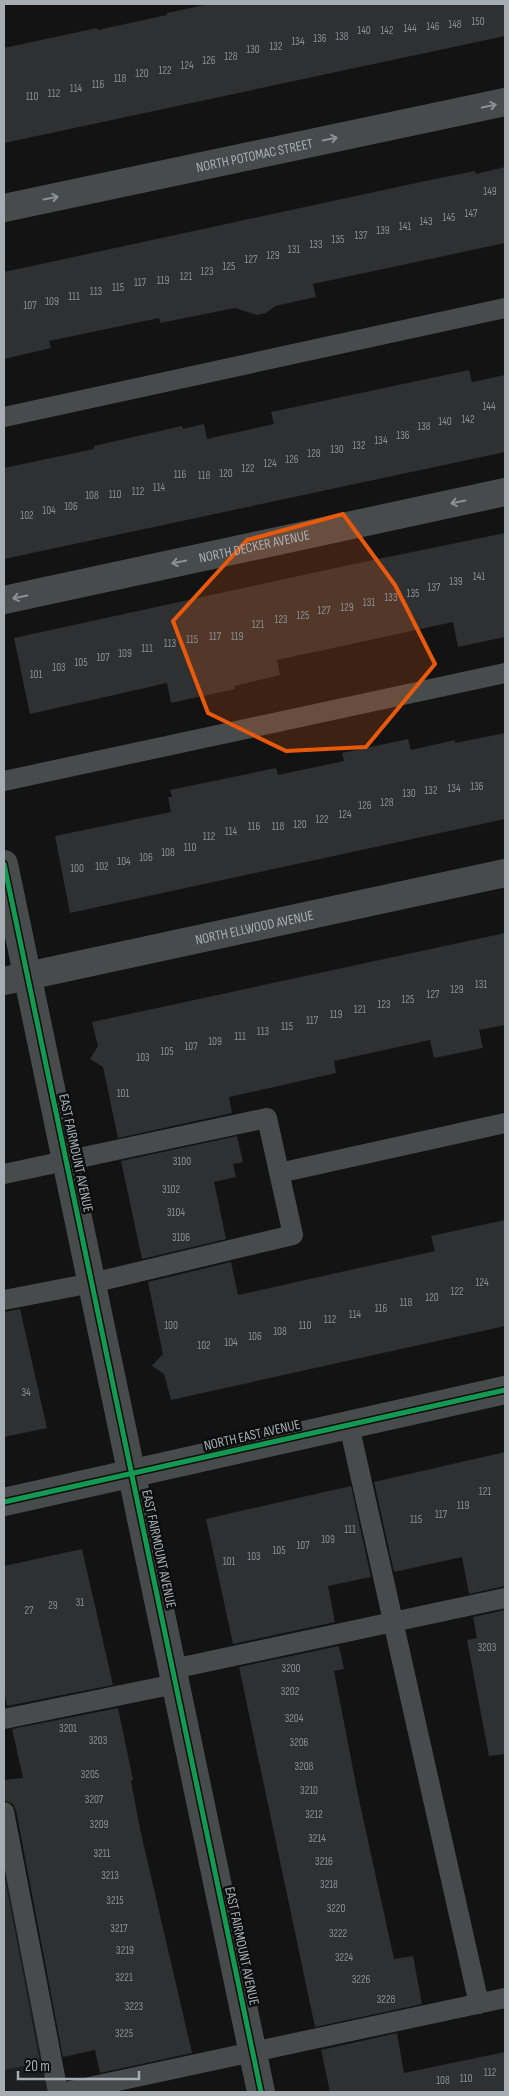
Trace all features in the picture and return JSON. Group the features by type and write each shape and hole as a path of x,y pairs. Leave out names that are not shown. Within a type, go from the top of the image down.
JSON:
{"street":[{"name":"NORTH POTOMAC STREET","path":"4,208 505,102"},
{"name":"NORTH DECKER AVENUE","path":"4,600 505,492"},
{"name":"EAST FAIRMOUNT AVENUE","path":"4,864 16,978 66,1160 261,2092"},
{"name":"NORTH ELLWOOD AVENUE","path":"16,978 505,873"},
{"name":"NORTH EAST AVENUE","path":"4,1502 505,1390"}],"lane":[{"path":"4,417 505,308"},
{"path":"4,780 505,673"},
{"path":"4,1174 266,1118 293,1235 92,1283 4,1300"},
{"path":"279,1173 505,1123"},
{"path":"350,1425 479,2004"},
{"path":"4,1719 394,1621 505,1598"},
{"path":"4,1812 58,2092"},
{"path":"66,2092 505,1998"}],"highlighted area":[{"path":"343,514 395,585 435,664 366,747 286,751 208,713 173,621 247,540"}],"shaded area":[{"path":"4,1854 57,2092 4,2092"}],"building":[{"path":"209,4 505,4 505,36 4,143 4,48 97,28 98,30"},
{"path":"505,167 505,243 313,284 316,297 275,306 266,313 257,315 235,308 160,323 159,318 49,341 51,348 4,359 4,272 430,180 475,171 476,174"},
{"path":"469,370 472,382 505,375 505,452 4,559 4,468 94,449 94,446 182,426 183,429 204,424 207,439 274,424 271,412"},
{"path":"505,533 505,637 458,647 453,622 277,660 280,675 234,686 235,689 171,703 167,683 30,714 14,638"},
{"path":"505,733 505,819 70,913 55,836 171,812 168,797 172,797 170,790 276,768 278,775 344,761 342,753 408,739 411,750 455,740 455,743"},
{"path":"505,933 505,1025 479,1030 483,1048 434,1058 430,1040 334,1061 336,1073 229,1097 232,1113 118,1138 103,1067 90,1059 98,1046 92,1022"},
{"path":"237,1136 243,1162 233,1164 236,1177 214,1182 226,1239 142,1259 121,1161"},
{"path":"505,1220 505,1326 171,1400 164,1374 152,1366 163,1354 148,1282 231,1262 238,1295 435,1251 431,1236"},
{"path":"20,1309 47,1428 4,1437 4,1312"},
{"path":"505,1452 505,1586 469,1594 462,1557 394,1572 374,1482"},
{"path":"351,1486 371,1577 328,1586 335,1622 233,1644 206,1519"},
{"path":"82,1549 113,1685 7,1706 4,1690 4,1566"},
{"path":"505,1610 505,1754 489,1756 467,1640 477,1638 473,1617"},
{"path":"339,1646 344,1669 334,1671 358,1795 394,1959 413,1956 422,2004 315,2027 239,1667"},
{"path":"118,1708 133,1780 131,1781 140,1829 192,2053 100,2073 95,2050 63,2057 16,1810 13,1804 4,1800 4,1780 23,1778 12,1729"},
{"path":"4,1873 40,2063 4,2070"},
{"path":"397,2033 404,2073 505,2052 505,2092 330,2092 321,2050"}],"cycle path":[{"path":"4,864 261,2092"},
{"path":"4,1502 505,1390"}]}
